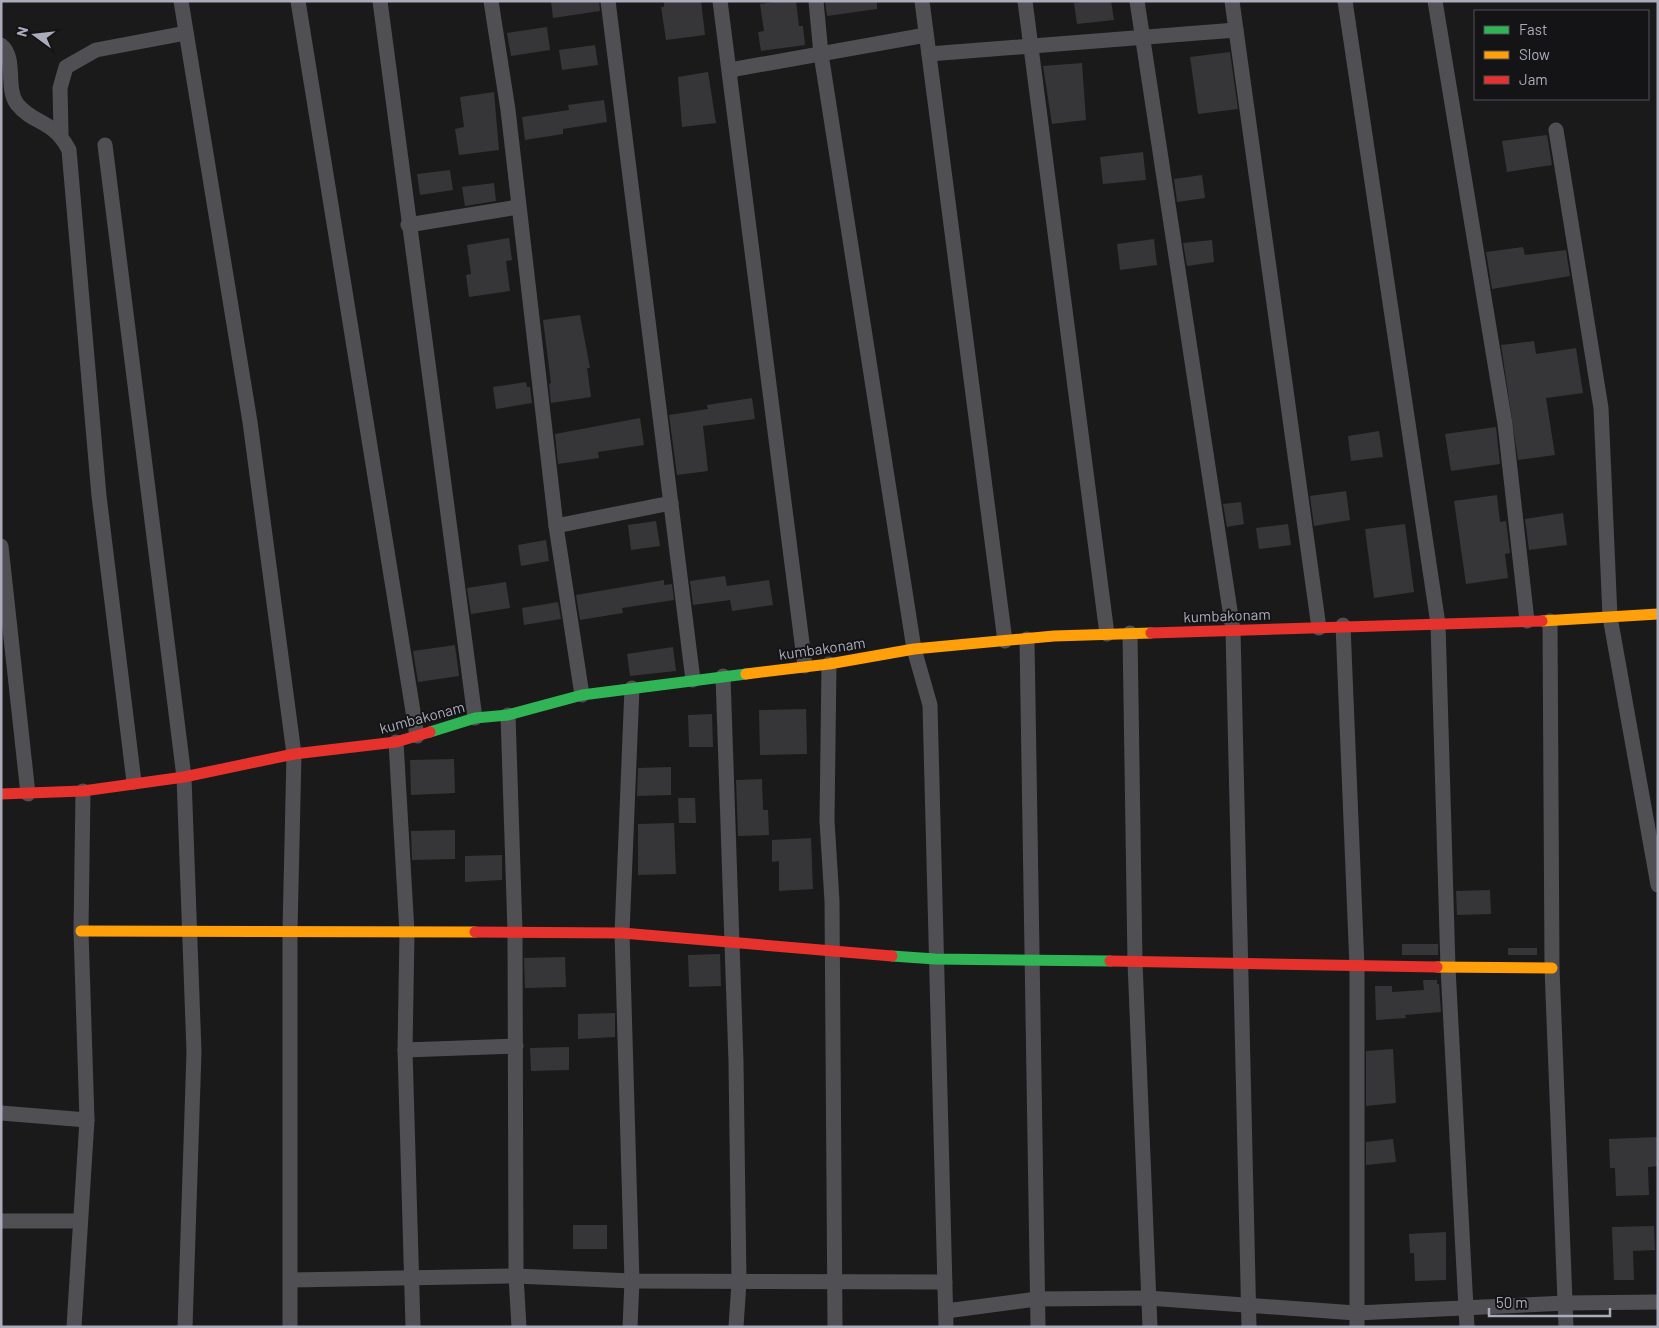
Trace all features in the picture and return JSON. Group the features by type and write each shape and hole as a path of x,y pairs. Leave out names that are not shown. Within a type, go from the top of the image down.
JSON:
{"street":[{"path":"181,1 250,422 294,754 290,931 290,1327"},
{"path":"298,1 417,736"},
{"path":"380,1 474,718"},
{"path":"491,1 508,110 556,526 582,695"},
{"path":"608,1 693,680"},
{"path":"720,1 805,666"},
{"path":"816,1 821,54 914,649 930,704 935,959 946,1327"},
{"path":"922,1 1006,641"},
{"path":"1024,1 1107,634"},
{"path":"1137,1 1234,630 1249,1327"},
{"path":"1232,1 1318,628"},
{"path":"1345,1 1438,624 1448,968 1468,1308 1467,1327"},
{"path":"1435,1 1505,424 1527,621"},
{"path":"930,54 1142,39 1236,30"},
{"path":"61,134 60,88 66,67 96,50 186,33"},
{"path":"730,70 926,35"},
{"path":"1,45 9,60 11,89 17,103 30,115 50,125 61,134 69,150 99,496 134,782"},
{"path":"1556,130 1601,408 1610,617 1658,885"},
{"path":"105,145 184,777 194,1052 185,1327"},
{"path":"408,224 518,207"},
{"path":"556,526 671,503"},
{"path":"1,546 28,794"},
{"name":"kumbakonam","path":"1,794 83,791 134,782 184,777 294,754 396,742 474,718 508,715 582,695 830,664 914,649 1107,634 1318,628 1343,625 1527,621 1658,614"},
{"path":"1550,620 1552,968 1566,1327"},
{"path":"1343,625 1357,967 1356,1320"},
{"path":"1130,633 1135,962 1150,1327"},
{"path":"1027,639 1038,1327"},
{"path":"830,664 827,821 833,952 833,1282 835,1327"},
{"path":"723,676 734,942 739,1282 736,1327"},
{"path":"630,1327 632,1281 622,933 632,688"},
{"path":"508,715 515,931 516,1276 519,1327"},
{"path":"396,742 407,932 405,1050 413,1327"},
{"path":"74,1327 87,1120 81,931 83,791"},
{"path":"81,931 515,931 622,933 935,959 1031,959 1357,967 1552,968"},
{"path":"405,1050 516,1046"},
{"path":"1,1113 87,1120"},
{"path":"1,1221 80,1221"},
{"path":"291,1280 516,1276 632,1281 945,1282"},
{"path":"946,1311 1037,1299 1148,1298 1248,1306 1356,1320 1468,1308 1566,1303 1658,1302"}],"building":[{"path":"551,1 599,1 600,11 553,18"},
{"path":"664,1 701,1 705,35 666,40 661,7 664,7"},
{"path":"796,1 799,26 803,26 805,45 761,51 758,32 764,31 760,4"},
{"path":"825,1 877,1 877,9 827,16"},
{"path":"1111,1 1114,20 1077,24 1074,3"},
{"path":"547,27 550,50 511,56 507,33"},
{"path":"595,45 598,65 562,70 559,50"},
{"path":"1230,52 1238,109 1198,114 1190,57"},
{"path":"1082,63 1086,120 1052,124 1043,66"},
{"path":"708,72 716,123 682,127 678,77"},
{"path":"494,92 499,150 459,155 455,129 464,127 460,97"},
{"path":"604,100 607,122 563,129 563,134 525,140 522,117 569,110 568,105"},
{"path":"1547,135 1552,165 1507,172 1502,141"},
{"path":"1143,152 1146,180 1103,184 1100,157"},
{"path":"450,170 453,190 420,195 417,174"},
{"path":"1202,175 1205,198 1177,202 1174,179"},
{"path":"494,183 496,201 465,206 462,187"},
{"path":"509,238 512,260 506,261 510,291 469,297 466,275 471,274 467,245"},
{"path":"1154,239 1157,265 1120,270 1117,244"},
{"path":"1212,240 1214,262 1187,266 1183,243"},
{"path":"1523,247 1525,255 1566,250 1570,276 1492,289 1486,252"},
{"path":"580,315 590,368 587,368 591,397 551,403 549,384 551,383 543,320"},
{"path":"1534,341 1536,354 1576,348 1583,393 1546,398 1555,455 1518,460 1501,345"},
{"path":"526,382 527,387 530,387 532,403 496,409 493,387"},
{"path":"752,398 755,419 703,426 708,471 677,475 669,415 708,409 707,405"},
{"path":"640,418 644,445 598,452 599,458 558,464 555,434"},
{"path":"1496,427 1500,464 1451,471 1445,434"},
{"path":"1379,431 1383,457 1351,461 1348,436"},
{"path":"1346,491 1350,520 1314,526 1310,496"},
{"path":"1497,495 1500,522 1506,521 1510,553 1505,554 1508,578 1466,584 1454,501"},
{"path":"1241,502 1244,524 1227,527 1223,504"},
{"path":"1563,513 1567,545 1529,550 1525,519"},
{"path":"656,521 660,546 631,550 628,525"},
{"path":"1288,524 1291,545 1259,549 1256,528"},
{"path":"1405,524 1414,592 1374,598 1365,529"},
{"path":"546,540 549,561 521,566 518,545"},
{"path":"725,576 727,586 769,580 773,605 732,611 730,600 693,605 690,581"},
{"path":"664,580 664,585 672,584 674,600 622,608 623,613 580,620 576,595"},
{"path":"506,582 510,608 471,614 467,588"},
{"path":"558,602 561,619 524,625 522,608"},
{"path":"455,645 459,676 418,682 413,651"},
{"path":"673,647 676,671 630,676 627,654"},
{"path":"806,709 807,754 760,755 759,710"},
{"path":"712,714 713,747 689,747 688,715"},
{"path":"454,759 455,793 411,795 410,760"},
{"path":"671,767 671,795 637,796 638,768"},
{"path":"762,779 763,810 768,810 769,835 738,836 736,780"},
{"path":"678,798 695,798 696,823 679,823"},
{"path":"674,823 676,874 638,875 638,824"},
{"path":"455,830 455,859 412,860 411,831"},
{"path":"811,838 813,889 779,891 779,861 772,862 772,840"},
{"path":"502,855 502,880 465,882 465,856"},
{"path":"1490,890 1491,914 1457,915 1456,891"},
{"path":"1402,944 1438,944 1438,955 1402,955"},
{"path":"1508,948 1537,948 1537,955 1508,955"},
{"path":"720,954 721,986 689,987 688,955"},
{"path":"565,957 566,987 525,988 524,958"},
{"path":"1423,980 1437,980 1441,1012 1405,1015 1406,1018 1376,1020 1375,986 1392,986 1392,992 1424,990"},
{"path":"615,1013 615,1037 578,1039 578,1014"},
{"path":"569,1047 569,1070 531,1071 530,1048"},
{"path":"1393,1049 1396,1103 1366,1106 1366,1051"},
{"path":"1658,1137 1658,1166 1648,1167 1649,1195 1616,1196 1615,1168 1610,1168 1609,1139"},
{"path":"1393,1139 1396,1162 1366,1165 1366,1142"},
{"path":"573,1225 607,1225 607,1249 573,1249"},
{"path":"1654,1226 1655,1250 1633,1251 1634,1280 1614,1280 1612,1227"},
{"path":"1446,1232 1446,1280 1415,1281 1414,1253 1410,1253 1409,1234"}],"traffic: fast":[{"path":"430,732 475,718 508,715 582,695 746,674"},
{"path":"892,956 935,959 1110,961"}],"traffic: slow":[{"path":"1542,621 1658,614"},
{"path":"746,674 829,664 914,649 1054,636 1151,633"},
{"path":"81,931 475,932"},
{"path":"1437,967 1552,968"}],"traffic: jam":[{"path":"1151,633 1542,621"},
{"path":"1,794 83,791 184,777 294,754 396,742 430,732"},
{"path":"475,932 622,933 892,956"},
{"path":"1110,961 1437,967"}]}
